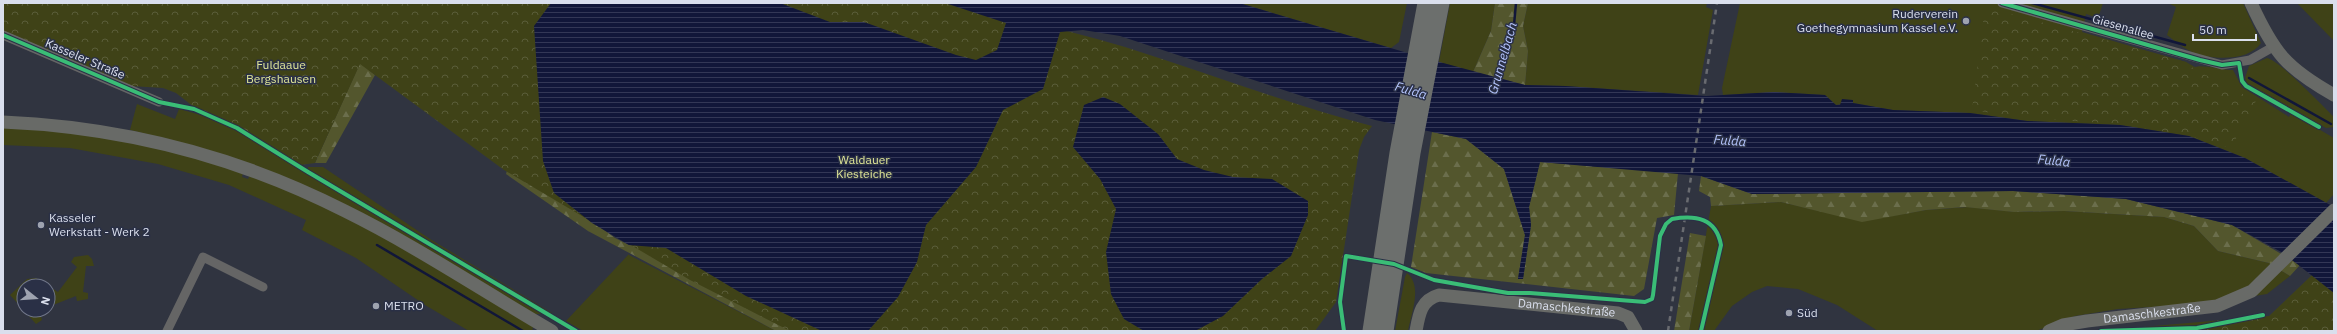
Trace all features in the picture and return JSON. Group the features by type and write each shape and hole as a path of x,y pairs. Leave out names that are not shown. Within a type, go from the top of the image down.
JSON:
{"highway":[{"path":"1385,331 1385,286 1398,153 1426,3"},
{"path":"1371,331 1385,286 1441,3"}],"street":[{"name":"Giesenallee","path":"2002,3 2222,65 2250,60 2273,47"},
{"path":"2250,3 2273,47 2292,68 2334,95"},
{"name":"Kasseler Straße","path":"3,35 159,102"},
{"path":"3,122 70,126 133,137 207,155 275,178 372,224 552,331"},
{"name":"Damaschkestraße","path":"2049,331 2063,325 2087,321 2217,306 2252,291 2334,210"},
{"path":"167,331 203,257 263,287"},
{"name":"Damaschkestraße","path":"1416,331 1420,311 1424,303 1429,298 1439,295 1618,313 1628,317 1636,331"}],"green space":[{"name":"Waldauer Kiesteiche","path":"3,3 964,3 1125,47 1279,98 1372,126 1364,137 1359,150 1336,302 1315,331 790,331 690,280 504,170 360,64 315,163 300,165 238,126 194,107 176,93 163,88 131,86 3,31"},
{"path":"1239,3 1407,3 1399,42 1391,48"},
{"path":"1450,3 1495,3 1491,31 1473,72 1439,62"},
{"path":"1495,3 1528,3 1523,26 1528,51 1525,85 1473,72 1491,31"},
{"path":"1528,3 1707,3 1706,7 1713,10 1698,95 1565,86 1525,85 1528,51 1523,26"},
{"path":"1740,3 2103,3 2098,18 2086,14 2082,32 2186,62 2195,67 2203,66 2233,70 2242,87 2289,117 2291,113 2334,138 2334,194 2326,203 2245,158 2189,136 2120,125 2027,121 1970,113 1893,110 1853,103 1853,101 1836,105 1825,95 1774,92 1723,95 1722,88"},
{"path":"2168,3 2243,3 2261,43 2247,54 2237,57 2226,58 2205,56 2188,50 2167,35 2176,7"},
{"path":"2297,3 2334,3 2334,41"},
{"path":"1985,7 2186,62 2194,69 2256,101 2231,148 2189,136 2120,124 2027,118 1972,110"},
{"path":"2267,58 2291,75 2334,117 2334,127 2326,128 2247,83 2245,78 2249,66"},
{"path":"360,63 375,75 326,163 315,163"},
{"path":"137,104 175,119 179,109 212,118 236,130 544,314 534,314 374,220 171,140 130,130"},
{"path":"3,127 69,132 170,150 243,173 242,177 248,179 250,175 287,189 360,224 395,243 534,326 532,329 535,331 469,331 425,305 356,258 302,230 306,220 229,185 158,164 70,148 3,145"},
{"path":"1432,132 1466,139 1504,169 1525,235 1518,279 1523,279 1531,225 1529,207 1540,162 1678,173 1674,215 1657,218 1644,289 1634,296 1426,273 1411,267"},
{"path":"516,139 554,193 615,238 629,245 666,248 822,331 776,331 588,231 506,174"},
{"path":"308,167 323,167 430,239 552,313 550,314 308,170"},
{"path":"1701,176 1752,194 2013,191 2126,199 2232,225 2300,265 2290,276 2269,263 2218,251 2194,226 2164,217 2064,211 2014,212 1965,207 1926,210 1862,222 1781,202 1711,206 1710,197 1699,191"},
{"path":"1781,202 1862,221 1926,210 1968,207 2016,212 2064,211 2164,217 2194,226 2218,251 2269,263 2290,276 2267,294 2202,304 2118,309 2075,316 2036,331 1878,331 1837,305 1798,289 1767,286 1752,292 1732,306 1714,331 1689,331 1711,206"},
{"path":"1690,233 1706,236 1689,331 1674,331"},
{"path":"629,254 776,331 583,331 566,321"},
{"path":"88,255 92,259 94,266 86,266 83,292 88,293 88,299 77,301 76,296 56,304 56,291 58,292 77,267 71,262 74,257"},
{"path":"1407,273 1412,279 1414,285 1415,300 1408,331 1395,331 1405,277"},
{"path":"2312,275 2334,293 2334,331 2096,331 2269,316"},
{"path":"16,289 16,302 10,295"},
{"path":"31,318 41,318 42,320 36,324"}],"water":[{"name":"Fulda","path":"551,3 780,3 830,22 864,22 956,55 976,60 997,50 1006,23 945,3 1239,3 1421,57 1525,85 1565,86 1706,96 1774,92 1825,95 1836,105 1840,105 1842,99 1853,100 1853,103 1893,110 1970,113 2027,121 2120,125 2189,136 2245,158 2334,207 2334,293 2283,253 2232,225 2126,199 2013,191 1752,194 1701,176 1540,162 1529,207 1531,225 1523,279 1518,279 1525,235 1504,169 1466,139 1375,120 1120,36 1083,30 1060,32 1043,89 1003,110 976,167 926,225 917,262 898,297 868,331 822,331 746,296 666,248 629,245 592,223 554,193 543,161 534,26"},
{"path":"1103,97 1120,104 1158,134 1177,159 1204,170 1233,177 1272,179 1308,201 1308,215 1291,256 1262,279 1223,316 1195,331 1144,331 1124,319 1111,294 1106,252 1116,209 1100,179 1073,147 1084,105"}],"waterway":[{"name":"Grunnelbach","path":"1496,80 1514,25 1516,3"},
{"path":"2032,3 2185,45"},
{"path":"2249,78 2331,124"},
{"path":"377,245 523,331"}],"railway":[{"path":"1668,331 1717,3"}],"cycle path":[{"path":"2002,3 2200,60 2222,65 2239,63 2242,81 2246,86 2319,127"},
{"path":"3,35 159,102 194,109 237,128 308,172 576,331"},
{"path":"1344,331 1340,302 1346,256 1394,264 1434,280 1508,293 1530,293 1645,302 1652,299 1653,295 1660,236 1666,224 1672,219 1681,218 1697,218 1710,224 1715,229 1721,245 1701,331"},
{"path":"2101,331 2197,328 2263,315"}],"place":[{"name":"Ruderverein Goethegymnasium Kassel e.V.","path":"1966,21"},
{"name":"Kasseler Werkstatt - Werk 2","path":"41,225"},
{"name":"METRO","path":"376,306"},
{"name":"Süd","path":"1789,313"}],"park label":[{"name":"Fuldaaue Bergshausen","path":"281,72"}]}
